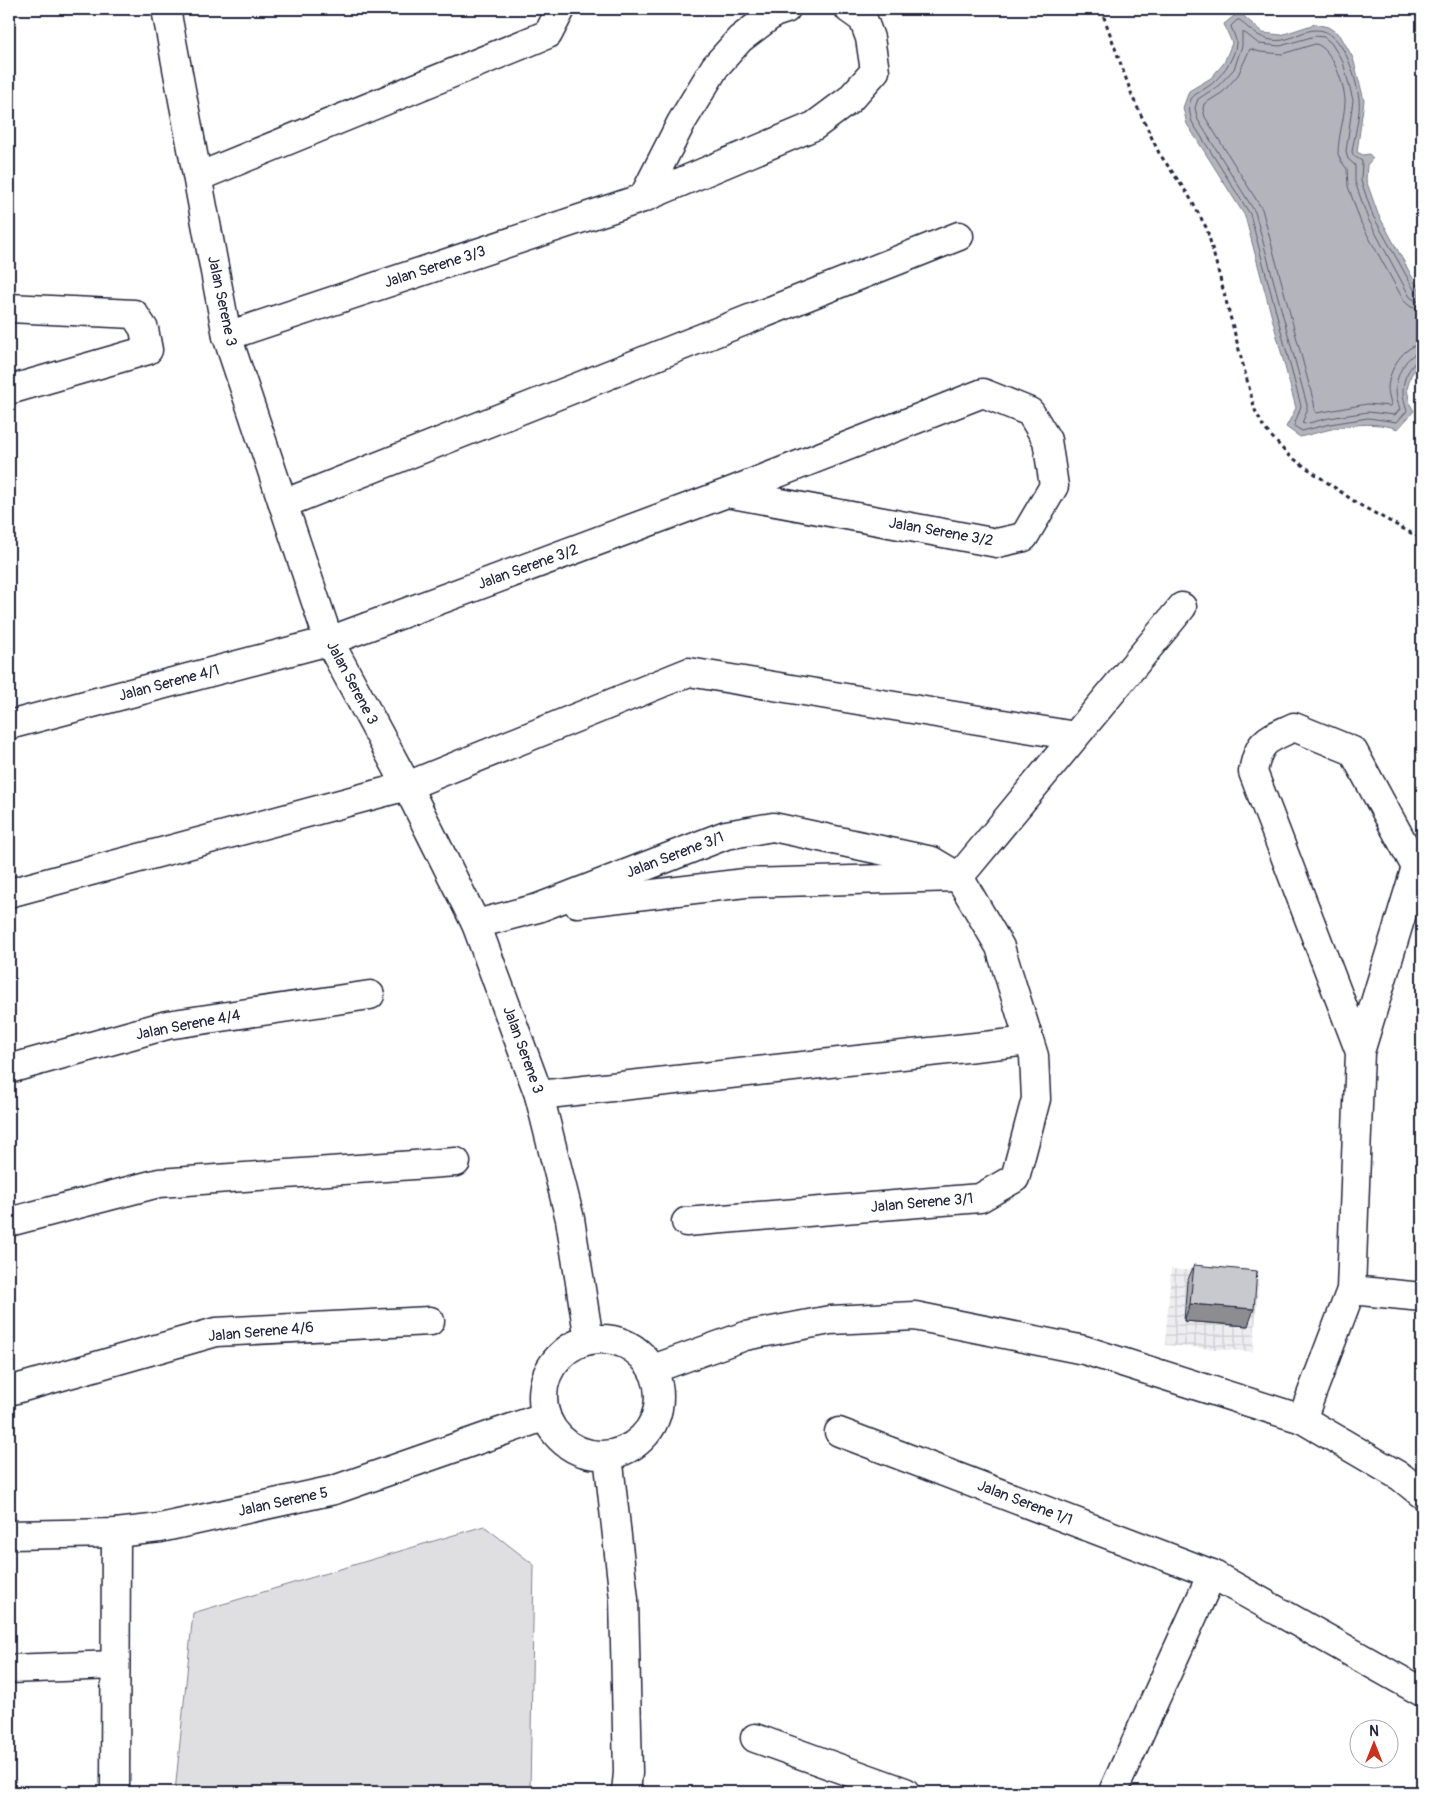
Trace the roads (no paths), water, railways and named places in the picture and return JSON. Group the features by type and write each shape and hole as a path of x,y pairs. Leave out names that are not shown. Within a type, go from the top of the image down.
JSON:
{"street":[{"name":"Jalan Serene 3","path":"166,9 227,336 329,641 407,786 476,924 540,1095 570,1218 589,1340"},
{"path":"198,177 548,34 561,9"},
{"path":"644,198 681,123 715,67 740,39 774,13 786,9"},
{"name":"Jalan Serene 3/3","path":"227,336 644,198 814,126 849,100 875,71 870,38 863,19 849,9"},
{"path":"283,504 959,236"},
{"path":"9,308 134,314 144,329 148,350 9,390"},
{"name":"Jalan Serene 3/2","path":"329,641 727,493 983,393 1030,412 1047,440 1054,486 1024,537 997,543 727,493"},
{"path":"959,877 1182,607"},
{"name":"Jalan Serene 4/1","path":"9,725 329,641"},
{"path":"9,893 407,786 689,672 1075,736"},
{"path":"1302,1419 1351,1290 1360,1052 1416,868 1353,751 1294,727 1265,740 1256,755 1253,772 1360,1052"},
{"name":"Jalan Serene 3/1","path":"476,924 538,908 726,835 773,827 932,861 959,877 1000,947 1034,1056 1036,1099 1015,1178 980,1198 686,1222"},
{"name":"Jalan Serene 3/1","path":"538,908 745,883 959,877"},
{"name":"Jalan Serene 4/4","path":"9,1070 166,1025 370,995"},
{"path":"540,1095 1029,1041"},
{"path":"9,1222 159,1183 456,1162"},
{"path":"1351,1290 1422,1297"},
{"path":"653,1369 745,1336 830,1320 915,1316 1084,1350 1302,1419 1401,1477 1422,1494"},
{"name":"Jalan Serene 4/6","path":"9,1392 216,1332 430,1322"},
{"path":"609,1339 626,1344 642,1354 653,1369 659,1388 659,1406 653,1423 642,1438 627,1449 608,1455 588,1454 570,1446 555,1433 546,1416 542,1396 546,1377 556,1360 570,1347 589,1340 609,1339"},
{"name":"Jalan Serene 5","path":"9,1535 116,1533 160,1528 334,1490 546,1416"},
{"name":"Jalan Serene 1/1","path":"839,1432 1212,1574 1422,1692"},
{"path":"608,1455 624,1599 628,1773 626,1792"},
{"path":"115,1792 116,1533"},
{"path":"1112,1792 1212,1574"},
{"path":"9,1670 115,1665"},
{"path":"755,1738 905,1792"}],"water":[{"path":"1239,12 1263,33 1281,35 1315,24 1328,27 1340,35 1353,58 1364,100 1357,152 1363,155 1369,154 1373,158 1367,165 1366,180 1378,214 1422,295 1422,361 1411,375 1407,389 1410,404 1414,411 1398,429 1373,424 1336,428 1300,437 1286,427 1296,408 1245,216 1187,124 1183,108 1189,91 1211,78 1224,63 1232,43 1224,24"}]}
